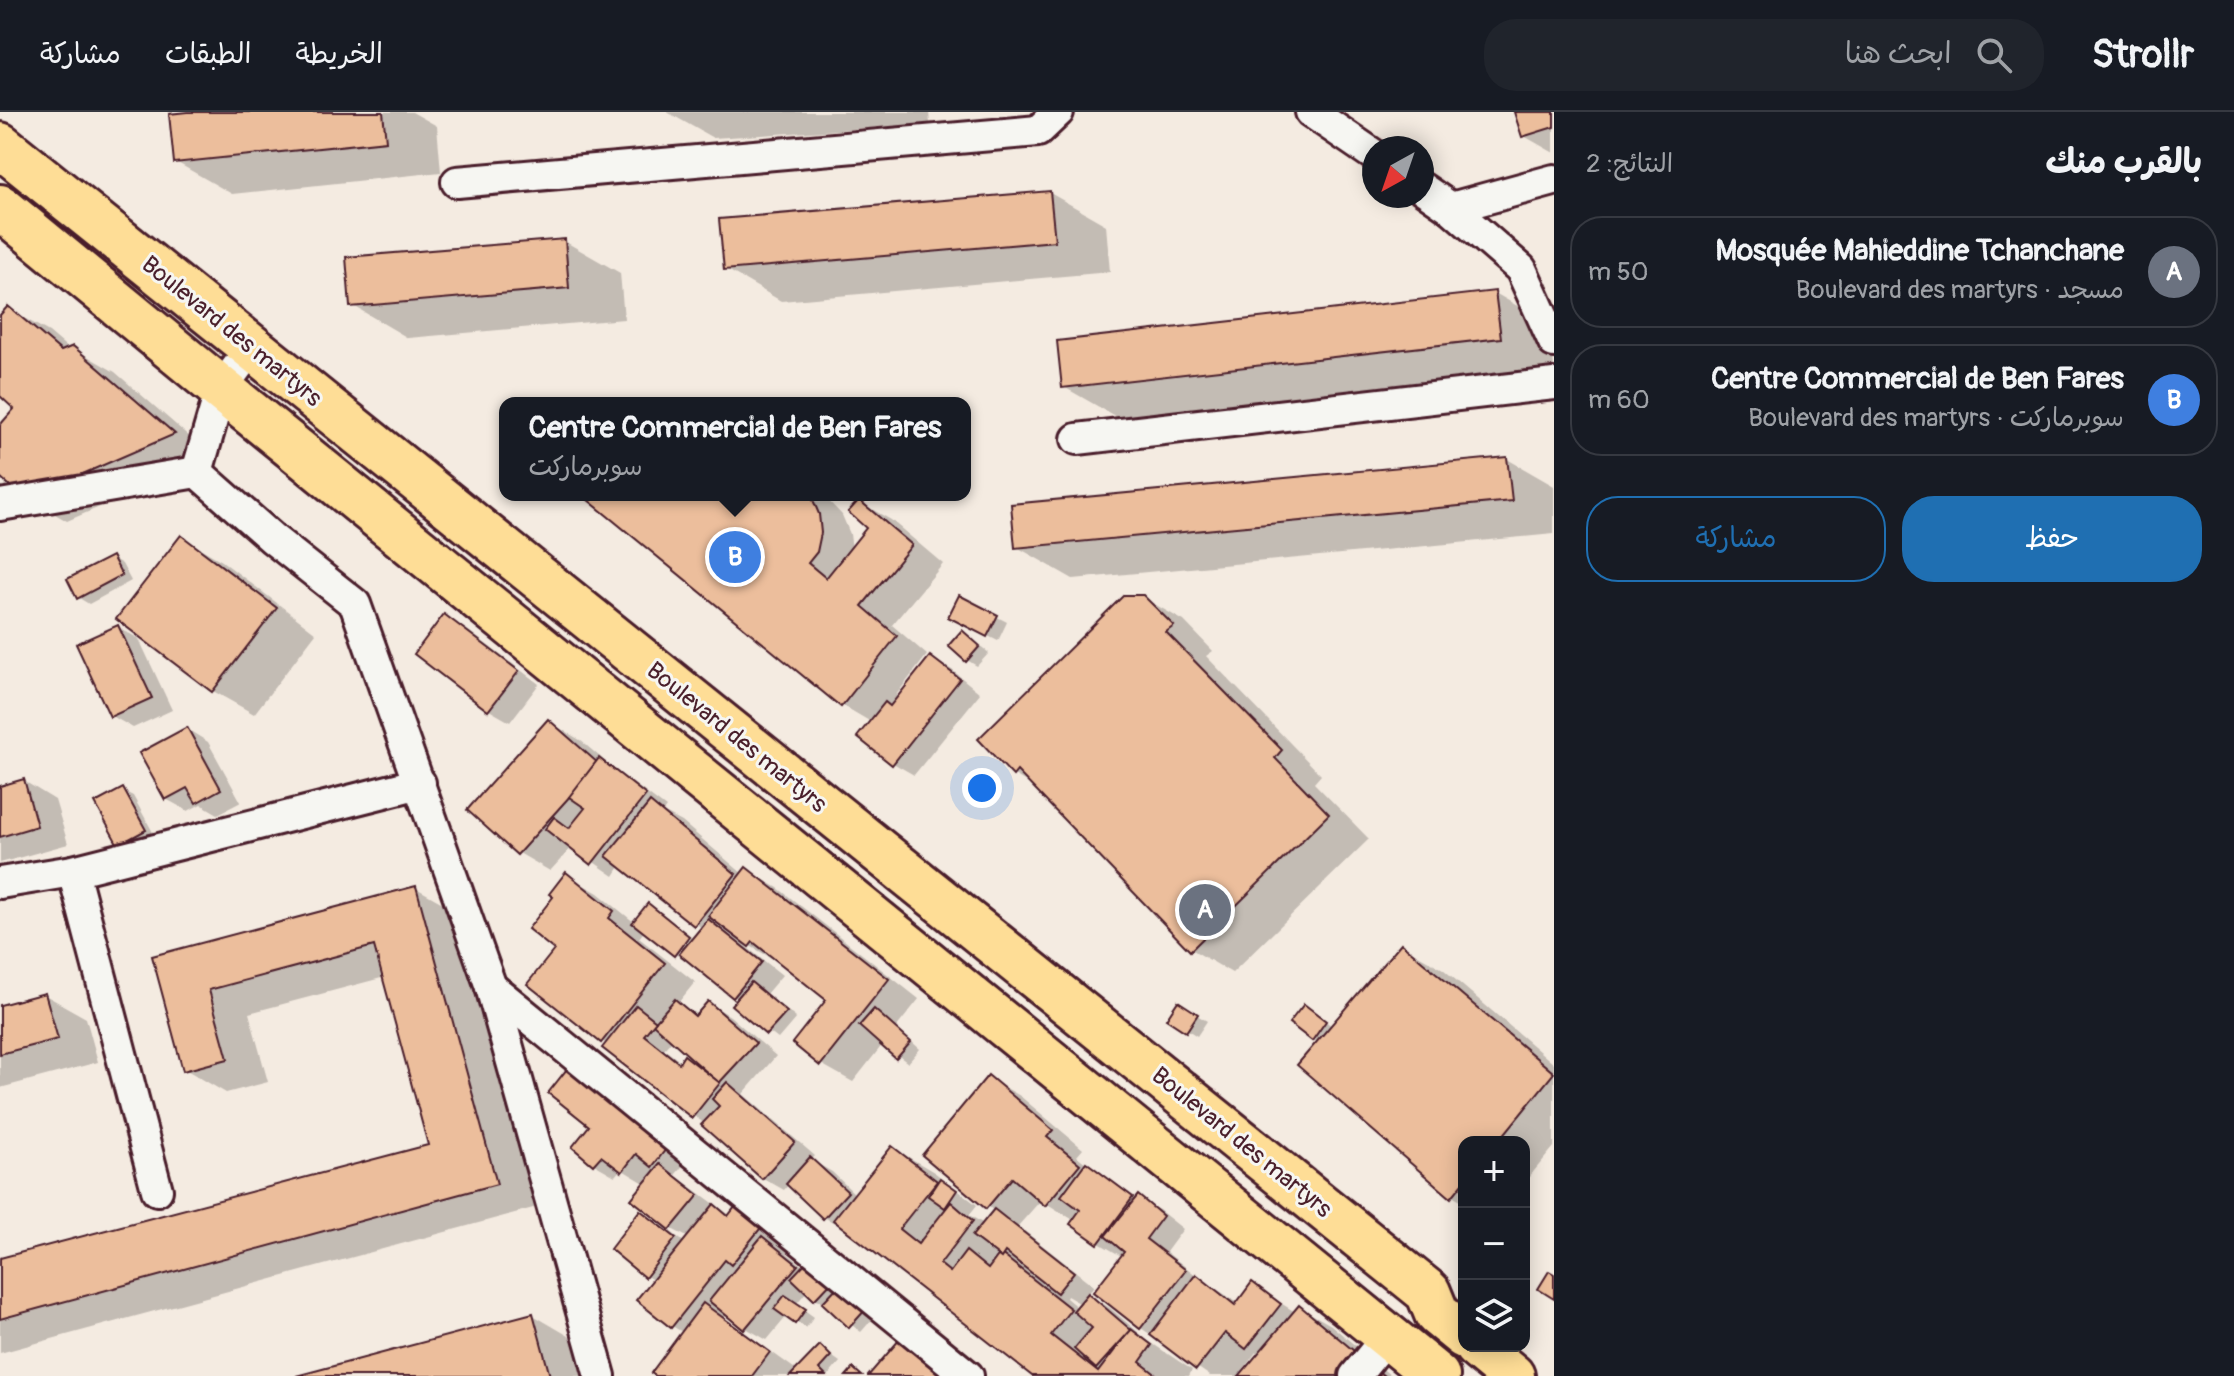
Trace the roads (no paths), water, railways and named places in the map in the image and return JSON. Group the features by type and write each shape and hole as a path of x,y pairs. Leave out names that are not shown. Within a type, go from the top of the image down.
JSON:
{"highway":[{"name":"Boulevard des martyrs","path":"0,145 1428,1292 1437,1314 1458,1331"},
{"path":"0,207 1437,1376"},
{"path":"1483,1352 1512,1376"}],"street":[{"path":"457,182 1038,131 1058,112"},
{"path":"1311,112 1362,147"},
{"path":"1451,208 1554,180"},
{"path":"1434,196 1521,269 1554,342"},
{"path":"197,472 221,389 252,347"},
{"path":"1077,439 1554,384"},
{"path":"0,505 197,472"},
{"path":"197,472 273,539 355,604 491,987 600,1376"},
{"path":"0,883 73,871 420,783"},
{"path":"73,871 157,1190"},
{"path":"491,987 968,1376"},
{"path":"1355,1376 1388,1336"}],"place":[{"name":"Centre Commercial de Ben Fares","path":"735,557"},
{"name":"Mosquée Mahieddine Tchanchane","path":"1205,910"}]}
